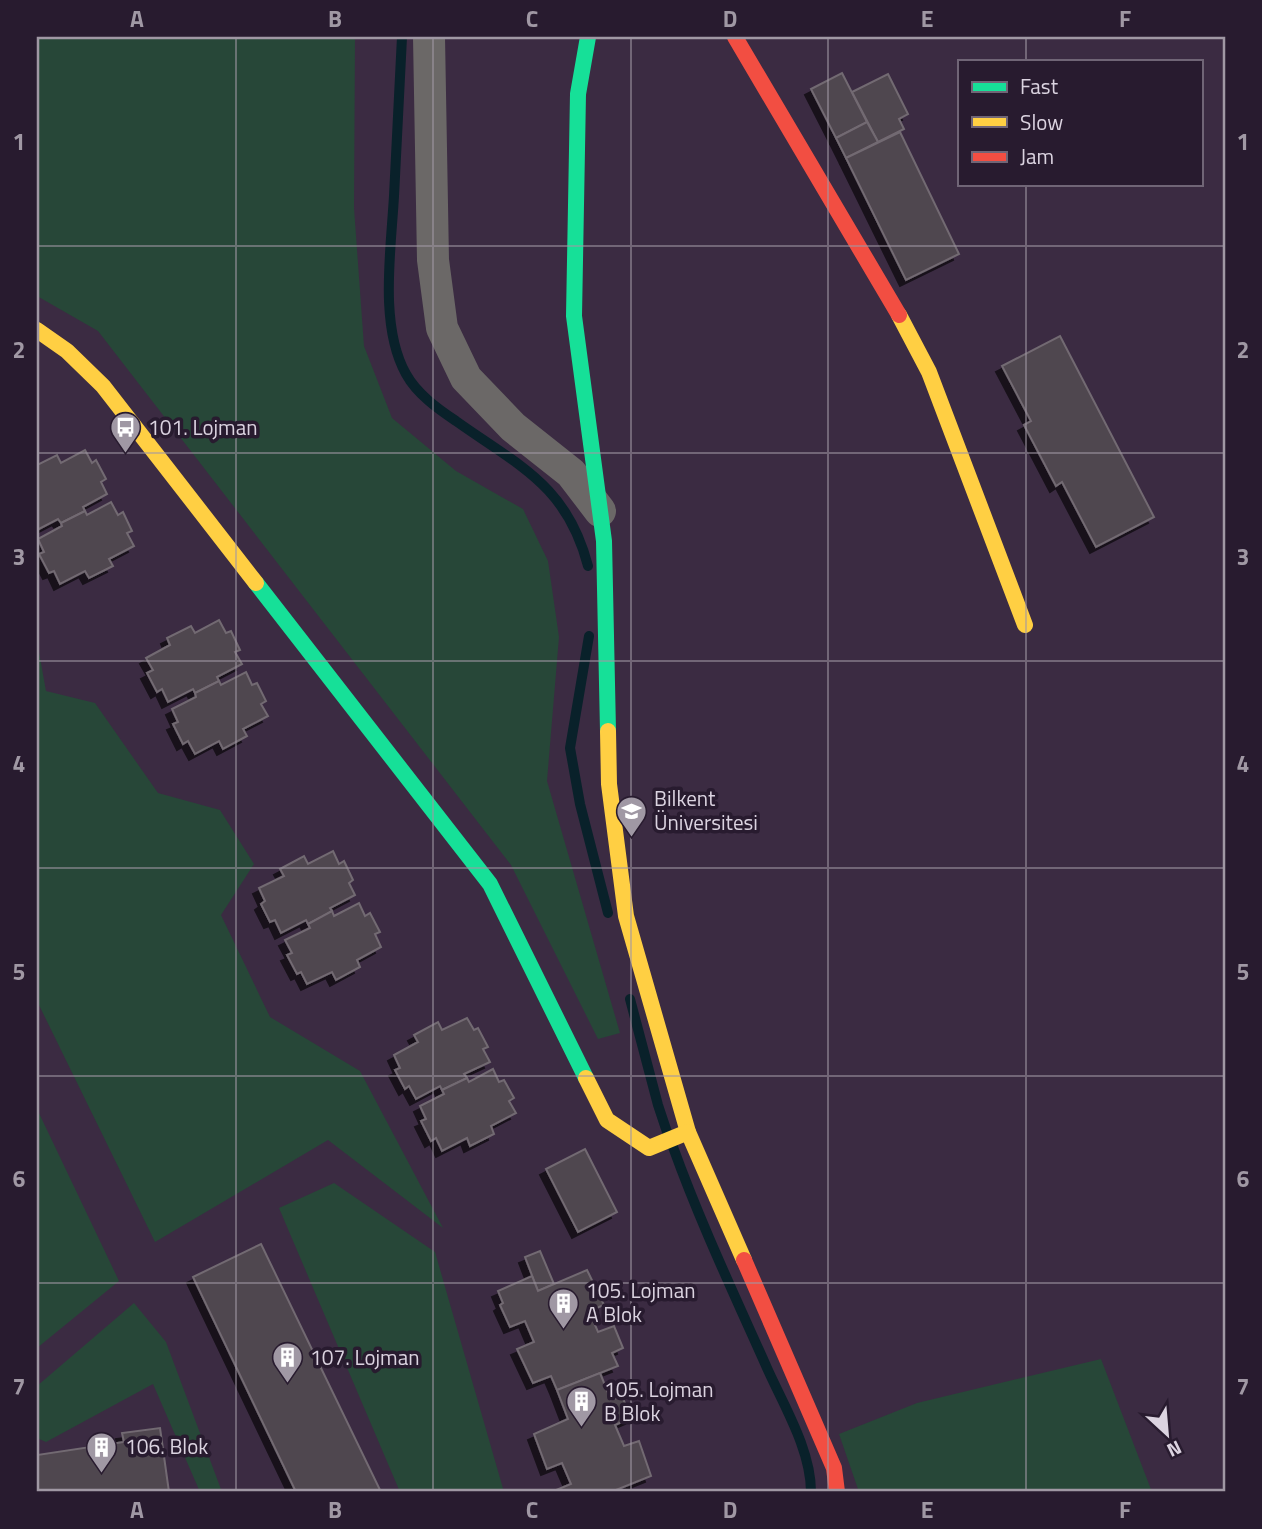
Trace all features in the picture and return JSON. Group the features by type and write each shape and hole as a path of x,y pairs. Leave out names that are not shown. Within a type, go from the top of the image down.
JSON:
{"street":[{"path":"429,37 433,260 442,328 466,378 513,427 571,473 600,511"},
{"path":"588,37 578,94 574,316 604,541 609,783 626,916 683,1134 834,1468 836,1492"},
{"path":"735,37 897,311 929,372 1025,625"},
{"path":"37,330 67,351 103,386 490,884 607,1120 649,1148 683,1134"}],"shaded area":[{"name":"Bilkent Üniversitesi","path":"37,37 1225,37 1225,1492 37,1492"}],"green space":[{"path":"37,37 355,37 354,208 364,346 392,418 456,471 523,509 548,561 559,637 547,781 620,1033 598,1039 511,865 98,331 37,296"},
{"path":"37,641 46,691 95,703 158,793 220,810 254,864 221,915 270,1017 360,1071 443,1228 328,1140 155,1242 37,1001"},
{"path":"37,1109 119,1281 37,1348"},
{"path":"334,1183 435,1252 504,1492 400,1492 279,1208"},
{"path":"134,1303 166,1342 222,1492 200,1492 153,1384 46,1442 37,1438 37,1386"},
{"path":"1101,1359 1152,1492 859,1492 839,1434 917,1403"}],"building":[{"path":"842,73 867,122 836,138 811,89"},
{"path":"888,74 908,114 899,119 904,129 878,142 852,92"},
{"path":"867,122 878,142 846,158 836,138"},
{"path":"900,132 959,254 906,280 846,158"},
{"path":"1060,336 1154,517 1096,547 1062,482 1056,486 1024,425 1031,421 1002,366"},
{"path":"85,450 92,463 96,460 106,479 101,482 107,494 83,507 85,511 61,523 58,519 37,530 37,465 57,455 61,463"},
{"path":"111,502 118,515 123,512 132,531 127,533 134,546 109,559 113,566 89,578 85,571 60,584 54,571 49,573 39,554 44,552 38,539 62,526 61,523 85,511 87,515"},
{"path":"219,620 226,633 231,631 240,650 235,652 242,664 217,677 219,681 195,693 193,689 168,702 162,689 157,692 147,673 153,670 146,658 170,645 167,638 191,626 195,633"},
{"path":"246,672 252,685 257,683 266,701 261,704 268,716 243,729 247,736 223,749 219,741 195,754 188,741 183,744 173,724 178,722 172,709 219,681 221,685"},
{"path":"333,851 339,864 344,861 353,880 349,883 355,895 330,908 332,911 320,918 308,924 306,920 281,933 275,920 270,922 261,904 265,901 259,888 284,876 280,869 304,856 308,864"},
{"path":"359,903 365,916 370,913 380,932 375,934 381,947 357,960 360,967 336,980 332,972 307,984 301,972 297,974 287,955 292,953 285,940 310,928 308,924 332,911 334,916"},
{"path":"467,1018 474,1030 478,1028 488,1047 483,1049 490,1062 464,1074 467,1078 442,1090 440,1086 416,1099 409,1086 405,1089 395,1070 400,1068 394,1055 418,1042 414,1035 438,1022 442,1030"},
{"path":"493,1069 499,1082 504,1080 514,1098 509,1101 516,1113 491,1126 494,1134 470,1146 467,1138 442,1151 436,1138 431,1141 421,1121 426,1119 420,1106 444,1094 442,1090 467,1078 469,1082"},
{"path":"585,1149 617,1212 578,1232 546,1169"},
{"name":"107. Lojman","path":"261,1244 381,1492 296,1492 193,1277"},
{"path":"540,1251 554,1284 538,1291 525,1257"},
{"name":"105. Lojman A Blok","path":"587,1270 604,1305 589,1311 598,1332 614,1326 623,1348 612,1353 618,1366 557,1390 551,1376 533,1383 517,1349 534,1342 525,1321 510,1327 500,1305 503,1303 498,1291 532,1276 538,1291"},
{"name":"105. Lojman B Blok","path":"600,1373 611,1400 622,1396 631,1418 615,1425 624,1446 639,1441 651,1476 611,1492 557,1492 556,1490 571,1484 562,1463 547,1469 534,1434 568,1419 557,1390"},
{"name":"106. Blok","path":"160,1428 169,1492 37,1492 37,1455 124,1442 122,1433"}],"waterway":[{"path":"402,37 389,263 392,334 398,355 406,374 428,400 520,465 554,496 579,538 588,566"},
{"path":"589,636 570,748 580,804 608,913"},
{"path":"630,999 667,1132"},
{"path":"673,1147 694,1203 802,1444 811,1492"}],"traffic: fast":[{"path":"588,37 578,94 574,316 604,541 608,731"},
{"path":"256,583 490,884 586,1078"}],"traffic: slow":[{"path":"899,315 929,372 1025,625"},
{"path":"37,330 67,351 103,386 256,583"},
{"path":"608,731 609,784 626,916 688,1132 744,1260"},
{"path":"586,1078 607,1120 649,1148 688,1132"}],"traffic: jam":[{"path":"735,37 899,315"},
{"path":"744,1260 834,1468 837,1492"}],"place":[{"name":"101. Lojman","path":"125,455"},
{"name":"Bilkent Üniversitesi","path":"631,838"},
{"name":"105. Lojman A Blok","path":"563,1330"},
{"name":"107. Lojman","path":"287,1385"},
{"name":"105. Lojman B Blok","path":"581,1429"},
{"name":"106. Blok","path":"102,1474"}]}
